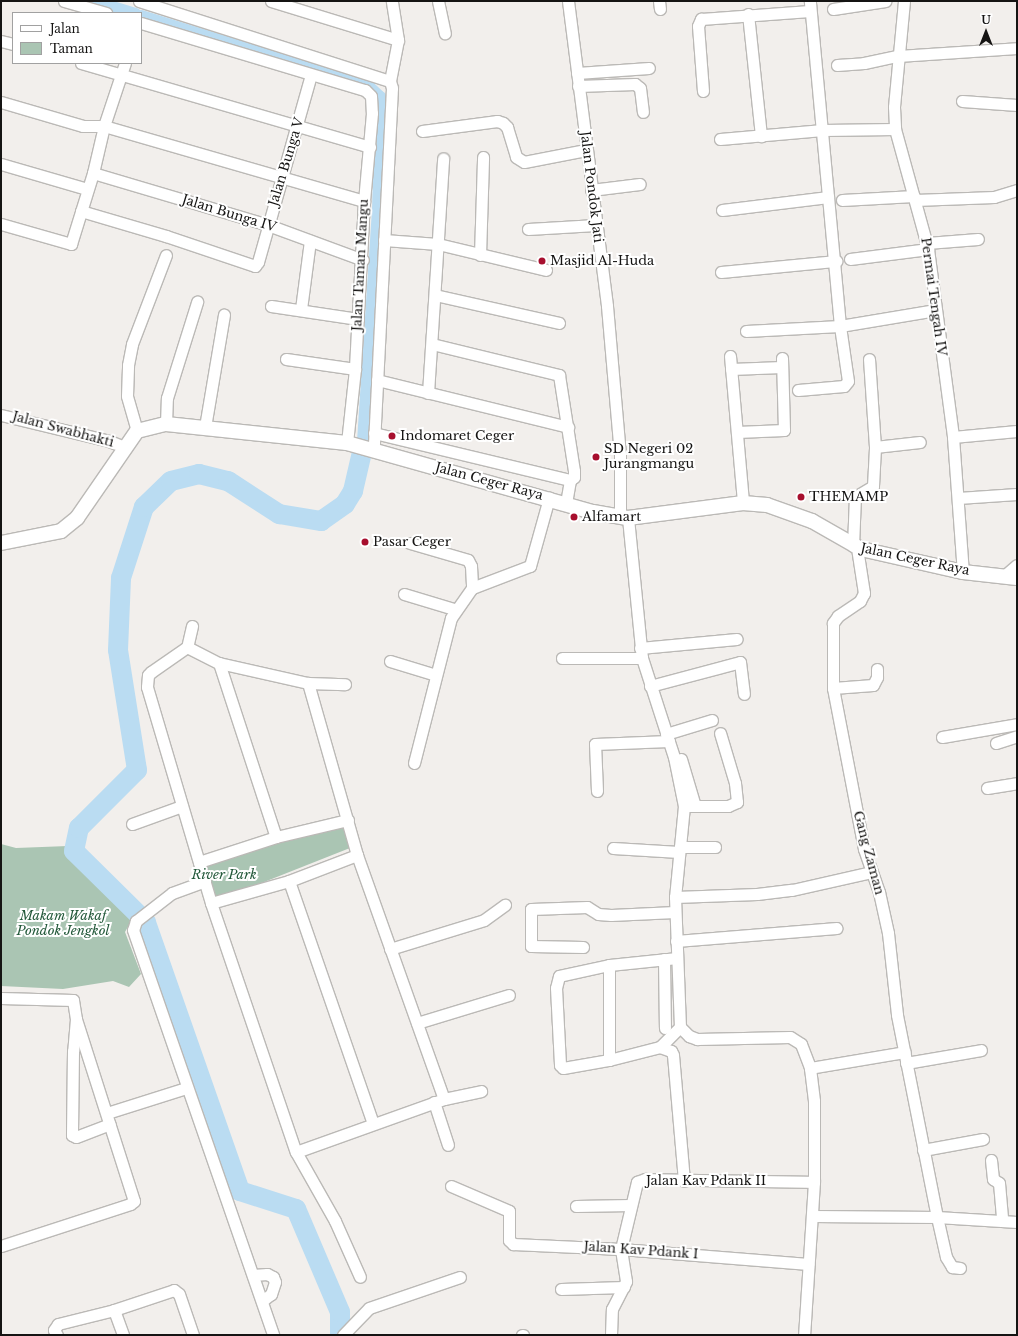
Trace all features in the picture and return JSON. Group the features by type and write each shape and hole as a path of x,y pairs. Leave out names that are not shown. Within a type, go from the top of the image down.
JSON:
{"main road":[{"name":"Jalan Ceger Raya","path":"137,431 166,424 349,443 624,518 743,503 767,505 787,510 812,521 860,549 963,572 1010,578"},
{"path":"1,543 52,535 68,527 77,518 137,431"}],"street":[{"path":"64,1 102,12"},
{"path":"139,1 158,4 390,81"},
{"path":"270,1 398,40"},
{"path":"373,449 388,240 392,88 390,81 398,40 392,1"},
{"path":"438,1 445,33"},
{"name":"Jalan Pondok Jati","path":"568,1 606,306 620,454 624,518 641,653 650,686 670,739 690,806 679,850 675,897 680,1027"},
{"path":"834,9 885,1"},
{"name":"Permai Tengah IV","path":"904,1 898,56 895,129 928,246 953,437 963,572"},
{"path":"703,91 699,20 810,6 847,385 798,390"},
{"path":"748,14 761,136"},
{"path":"142,23 311,75"},
{"path":"1,40 12,44"},
{"path":"837,65 864,63 898,56 1017,48"},
{"path":"85,64 370,147"},
{"path":"1,224 71,244 87,189 93,174 104,126 125,64"},
{"path":"577,73 648,68"},
{"name":"Jalan Taman Mangu","path":"311,75 365,90 370,94 372,101 370,147 364,201 363,260 349,443"},
{"name":"Jalan Bunga V","path":"81,211 166,236 249,266 254,266 258,262 311,75"},
{"path":"578,86 635,84 640,88 643,112"},
{"path":"962,101 1017,105"},
{"path":"1,102 83,126 104,126 364,201"},
{"path":"422,131 497,121 503,123 507,127 516,158 524,162 586,150"},
{"path":"720,139 823,130 895,129"},
{"path":"480,255 483,157"},
{"path":"428,393 442,158"},
{"path":"1,164 87,189"},
{"name":"Jalan Bunga IV","path":"93,174 268,225 363,260"},
{"path":"591,190 640,184"},
{"path":"842,200 994,197 1017,190"},
{"path":"722,210 828,197"},
{"path":"528,229 596,225"},
{"path":"850,259 978,239"},
{"path":"388,240 438,244 546,270"},
{"path":"301,309 310,241"},
{"path":"137,431 127,396 128,365 132,344 166,255"},
{"path":"721,272 836,260"},
{"path":"435,295 559,323"},
{"path":"166,424 167,398 197,302"},
{"path":"271,306 301,309 358,319"},
{"path":"746,331 842,326 936,310"},
{"path":"205,428 224,315"},
{"path":"432,344 558,374 568,427 574,471 574,477 570,480 566,503"},
{"path":"730,356 743,503"},
{"path":"286,359 355,370"},
{"path":"860,549 855,497 873,486 875,447 869,359"},
{"path":"731,369 782,362 784,430 737,432"},
{"path":"377,380 568,427"},
{"name":"Jalan Swabhakti","path":"1,414 109,441 125,447"},
{"path":"953,437 1017,431"},
{"path":"374,433 570,480"},
{"path":"875,447 920,442"},
{"path":"958,498 1017,494"},
{"path":"414,763 454,609 472,588 530,566 549,498"},
{"path":"410,543 468,560 471,566 472,588"},
{"name":"Gang Zaman","path":"860,549 864,593 860,601 838,616 833,624 833,688 864,849 879,892 888,933 895,1000 937,1217 946,1257 952,1267 960,1268"},
{"path":"1010,578 1017,566"},
{"path":"404,594 454,609"},
{"path":"192,626 187,647 151,672 146,681 211,902 296,1152 335,1221 360,1277"},
{"path":"562,658 641,653 737,639"},
{"path":"187,647 219,663 308,684 345,684"},
{"path":"390,661 436,675"},
{"path":"650,686 740,662 744,694"},
{"path":"219,663 276,837"},
{"path":"833,688 873,684 877,677 877,669"},
{"path":"308,684 357,855 417,1023 439,1101 448,1145"},
{"path":"597,791 595,744 670,739 712,720"},
{"path":"942,737 1017,724"},
{"path":"690,806 728,806 737,802 735,783 720,733"},
{"path":"996,744 1017,736"},
{"path":"987,788 1017,783"},
{"path":"132,824 182,806"},
{"path":"199,862 276,837 348,820"},
{"path":"613,848 679,850 715,847"},
{"path":"211,902 289,881 357,855"},
{"path":"675,897 757,894 792,890 871,872"},
{"path":"205,881 164,898 136,921 133,930 186,1088 273,1335"},
{"path":"289,881 373,1124"},
{"path":"390,949 484,920 504,905"},
{"path":"583,947 531,946 531,909 587,907 598,914 611,915 675,912"},
{"path":"676,941 836,928"},
{"path":"677,958 609,965 562,974 559,976 556,988 561,1067 609,1060 660,1047 680,1027 689,1036 697,1039 790,1036 801,1044 810,1068 814,1101 814,1216 808,1264 804,1335"},
{"path":"664,959 665,1028"},
{"path":"609,965 609,1060"},
{"path":"417,1023 509,995"},
{"path":"1,998 70,998 74,1004 76,1018 134,1201 130,1204 1,1246"},
{"path":"76,1018 73,1051 72,1135 76,1137 110,1124"},
{"path":"660,1047 671,1051 673,1055 684,1181"},
{"path":"906,1063 981,1050"},
{"path":"810,1068 905,1052"},
{"path":"107,1113 186,1088"},
{"path":"296,1152 439,1101 480,1091"},
{"path":"923,1150 984,1139"},
{"path":"991,1160 993,1179 999,1183 1002,1221"},
{"name":"Jalan Kav Pdank II","path":"624,1287 626,1281 621,1249 636,1185 641,1180 814,1182"},
{"name":"Jalan Kav Pdank I","path":"451,1186 507,1211 510,1214 509,1242 513,1244 621,1249 808,1264"},
{"path":"576,1206 631,1205"},
{"path":"814,1216 937,1217 1017,1222"},
{"path":"253,1275 267,1274 272,1277 275,1282 271,1294 262,1301"},
{"path":"343,1335 369,1308 460,1277"},
{"path":"561,1289 624,1287"},
{"path":"610,1335 612,1308 624,1287"},
{"path":"57,1335 54,1330 58,1324 114,1310 174,1290 179,1294 193,1335"},
{"path":"114,1310 123,1335"}],"green space":[{"name":"River Park","path":"348,820 355,846 211,903 199,862"},
{"name":"Makam Wakaf Pondok Jengkol","path":"1,844 16,848 68,846 139,907 125,932 141,974 129,987 113,981 63,989 1,986"}],"waterway":[{"path":"96,1 132,12"},
{"path":"142,15 368,85 380,96 377,209 361,455"},
{"path":"340,1335 340,1312 296,1209 240,1191 146,922 74,851 79,828 137,770 118,650 121,578 144,507 171,481 199,474 228,481 279,514 321,521 345,504 353,491 361,455"}],"place":[{"name":"Masjid Al-Huda","path":"542,261"},
{"name":"Indomaret Ceger","path":"392,436"},
{"name":"SD Negeri 02 Jurangmangu","path":"596,457"},
{"name":"THEMAMP","path":"801,497"},
{"name":"Alfamart","path":"574,517"},
{"name":"Pasar Ceger","path":"365,542"}]}
